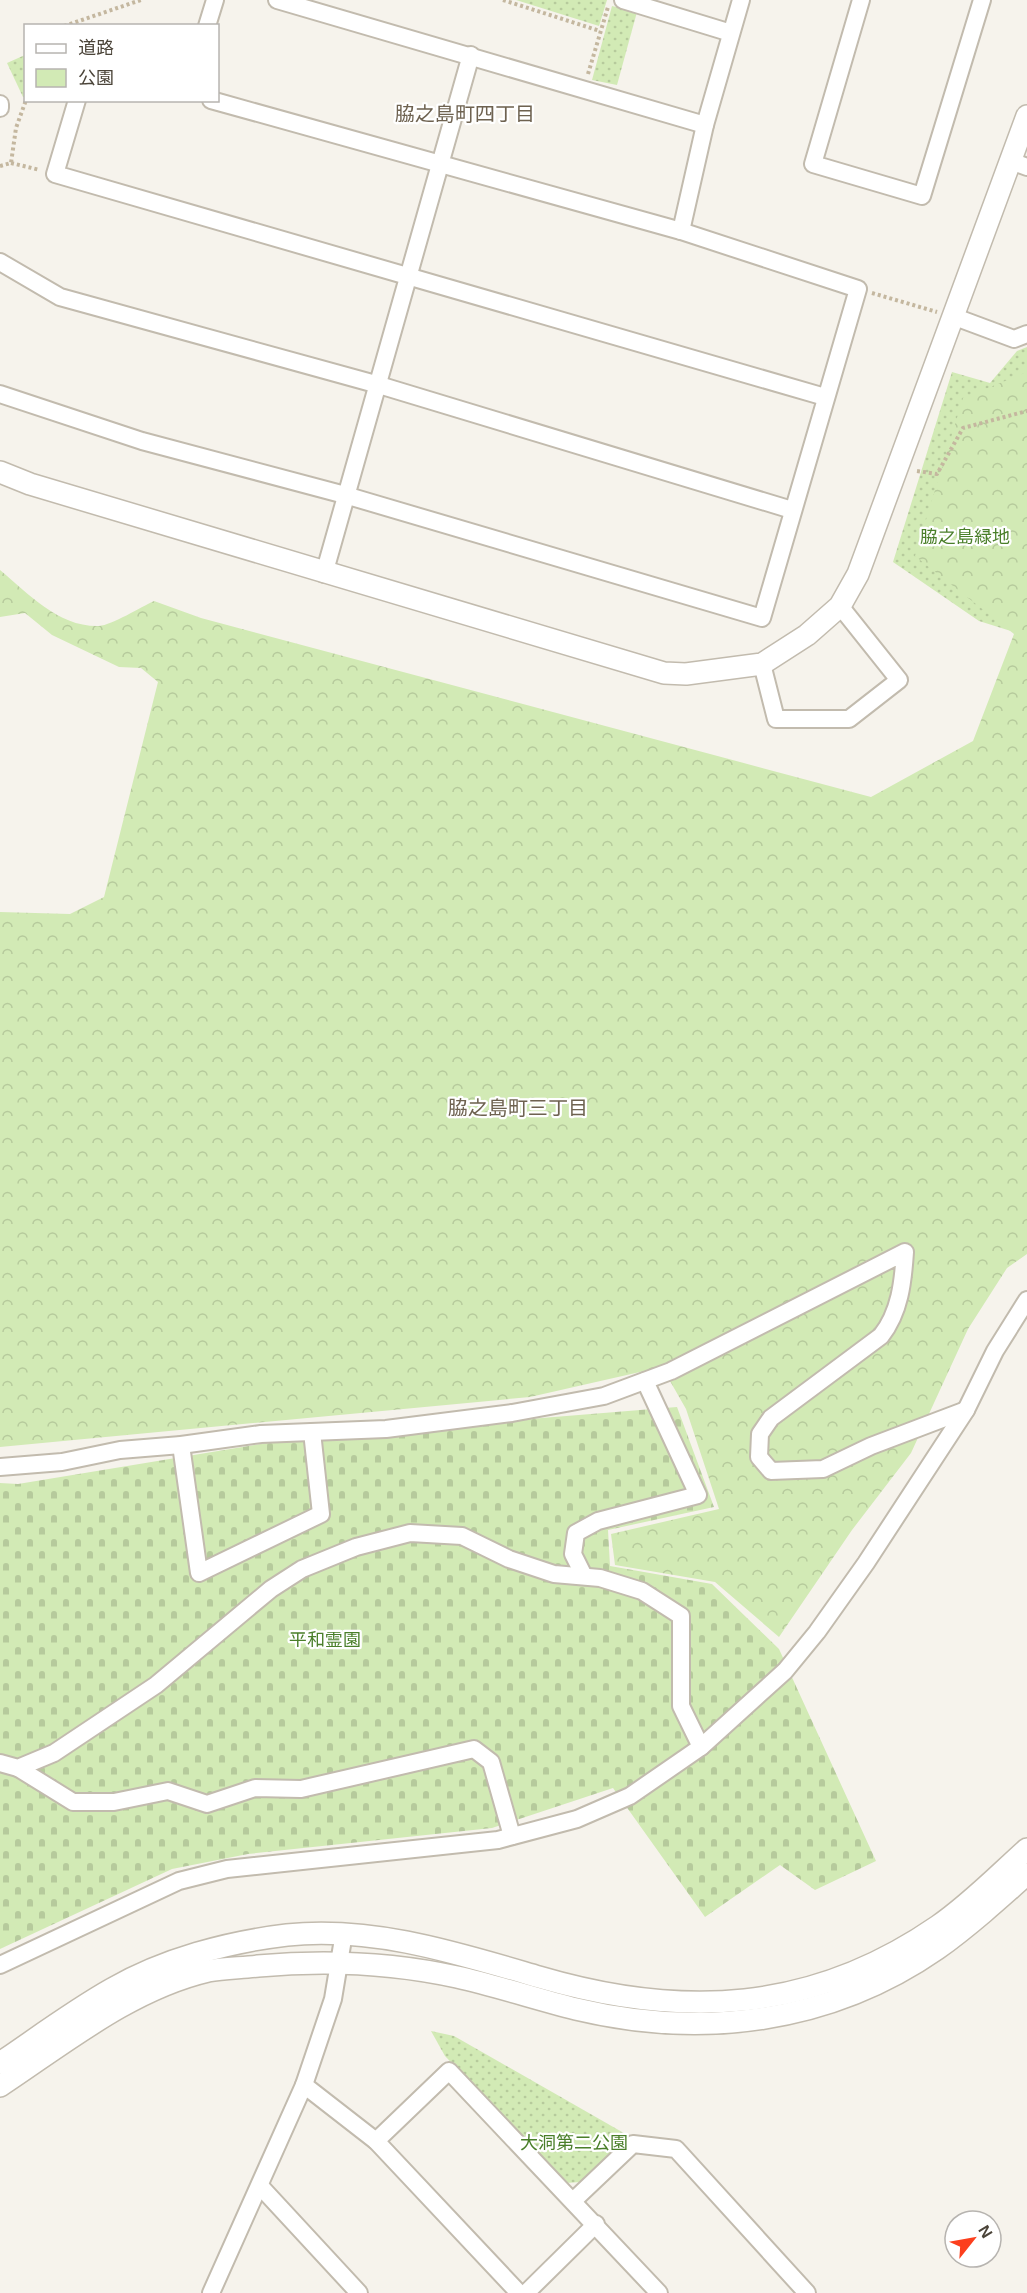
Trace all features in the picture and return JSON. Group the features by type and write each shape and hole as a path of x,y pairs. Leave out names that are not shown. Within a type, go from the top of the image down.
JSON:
{"street":[{"path":"208,24 215,0"},
{"path":"277,0 705,125"},
{"path":"623,0 731,33"},
{"path":"681,231 705,125 741,0"},
{"path":"861,0 813,164 922,196 982,0"},
{"path":"324,573 471,56"},
{"path":"76,102 55,174 825,397"},
{"path":"0,394 142,441 345,495 762,618 858,289 681,231 218,102"},
{"path":"0,472 30,484 324,573 664,673 686,674 762,664 807,635 840,606 858,574 955,317 1019,164 1027,116"},
{"path":"0,262 60,297 379,385 792,510"},
{"path":"955,317 1014,339 1027,334"},
{"path":"762,664 776,719 849,719 899,680 840,606"},
{"path":"0,1467 62,1462 120,1450 181,1445 261,1434 386,1429 512,1413 604,1396 671,1371 905,1252 903,1286 890,1324 881,1336 771,1418 760,1434 759,1457 771,1471 823,1469 871,1446 966,1410"},
{"path":"0,1965 188,1878 227,1869 397,1852 512,1836 577,1819 630,1796 701,1747 785,1671 817,1632 866,1563 966,1410 995,1351 1027,1300"},
{"path":"584,1576 573,1554 576,1533 598,1521 698,1495 645,1381"},
{"path":"181,1445 200,1573 321,1514 312,1432"},
{"path":"18,1768 54,1753 156,1685 271,1589 302,1569 356,1547 410,1533 462,1536 509,1559 554,1574 600,1578 642,1591 681,1616 681,1706 701,1747"},
{"path":"0,1763 18,1768 73,1802 114,1802 168,1791 207,1804 255,1788 302,1789 474,1749 490,1761 512,1836"},
{"path":"0,2063 112,1988 168,1963 217,1949 287,1935 344,1933 413,1943 583,1990 630,1999 677,2004 729,2003 832,1982 887,1957 939,1925 1027,1850"},
{"path":"0,2086 108,2014 161,1987 209,1971 339,1962 455,1977 624,2019 672,2025 721,2025 824,2004 881,1982 935,1950 980,1916 1027,1874"},
{"path":"211,2293 304,2085 333,1999 344,1933"},
{"path":"376,2141 449,2071 574,2200 659,2293"},
{"path":"304,2085 376,2141 519,2293"},
{"path":"574,2200 633,2144 676,2149 807,2293"},
{"path":"260,2186 359,2293"},
{"path":"526,2293 596,2224"}],"path":[{"path":"70,24 141,0"},
{"path":"503,0 600,31"},
{"path":"583,89 610,0"},
{"path":"10,163 16,128 25,102"},
{"path":"0,166 10,163 55,174"},
{"path":"858,289 955,317"},
{"path":"898,469 937,474 963,428 1027,411"}],"green space":[{"path":"516,0 607,0 599,26"},
{"path":"612,6 637,12 617,85 592,80"},
{"path":"24,55 24,97 23,97 7,63"},
{"name":"脇之島緑地","path":"1027,347 1027,636 979,621 893,562 952,372 990,383 1017,351"},
{"path":"1027,372 1027,1254 1007,1268 968,1329 911,1453 852,1530 779,1637 715,1582 615,1565 611,1534 719,1509 686,1409 662,1367 530,1397 0,1447 0,912 70,914 104,897 158,682 141,668 119,667 52,635 25,613 0,617 0,570 33,599 57,615 84,625 105,625 154,601 201,618 871,797 973,741 1014,634 915,556 963,398"},
{"name":"平和霊園","path":"677,1407 714,1507 608,1530 610,1566 712,1584 779,1649 876,1861 815,1890 780,1865 705,1917 613,1788 492,1828 248,1854 172,1869 0,1949 0,1483 18,1484 297,1438"},
{"name":"大洞第二公園","path":"431,2031 454,2036 629,2136 581,2182 566,2183 445,2056"}],"district":[{"name":"脇之島町四丁目","path":"465,114"},
{"name":"脇之島町三丁目","path":"518,1108"}]}
